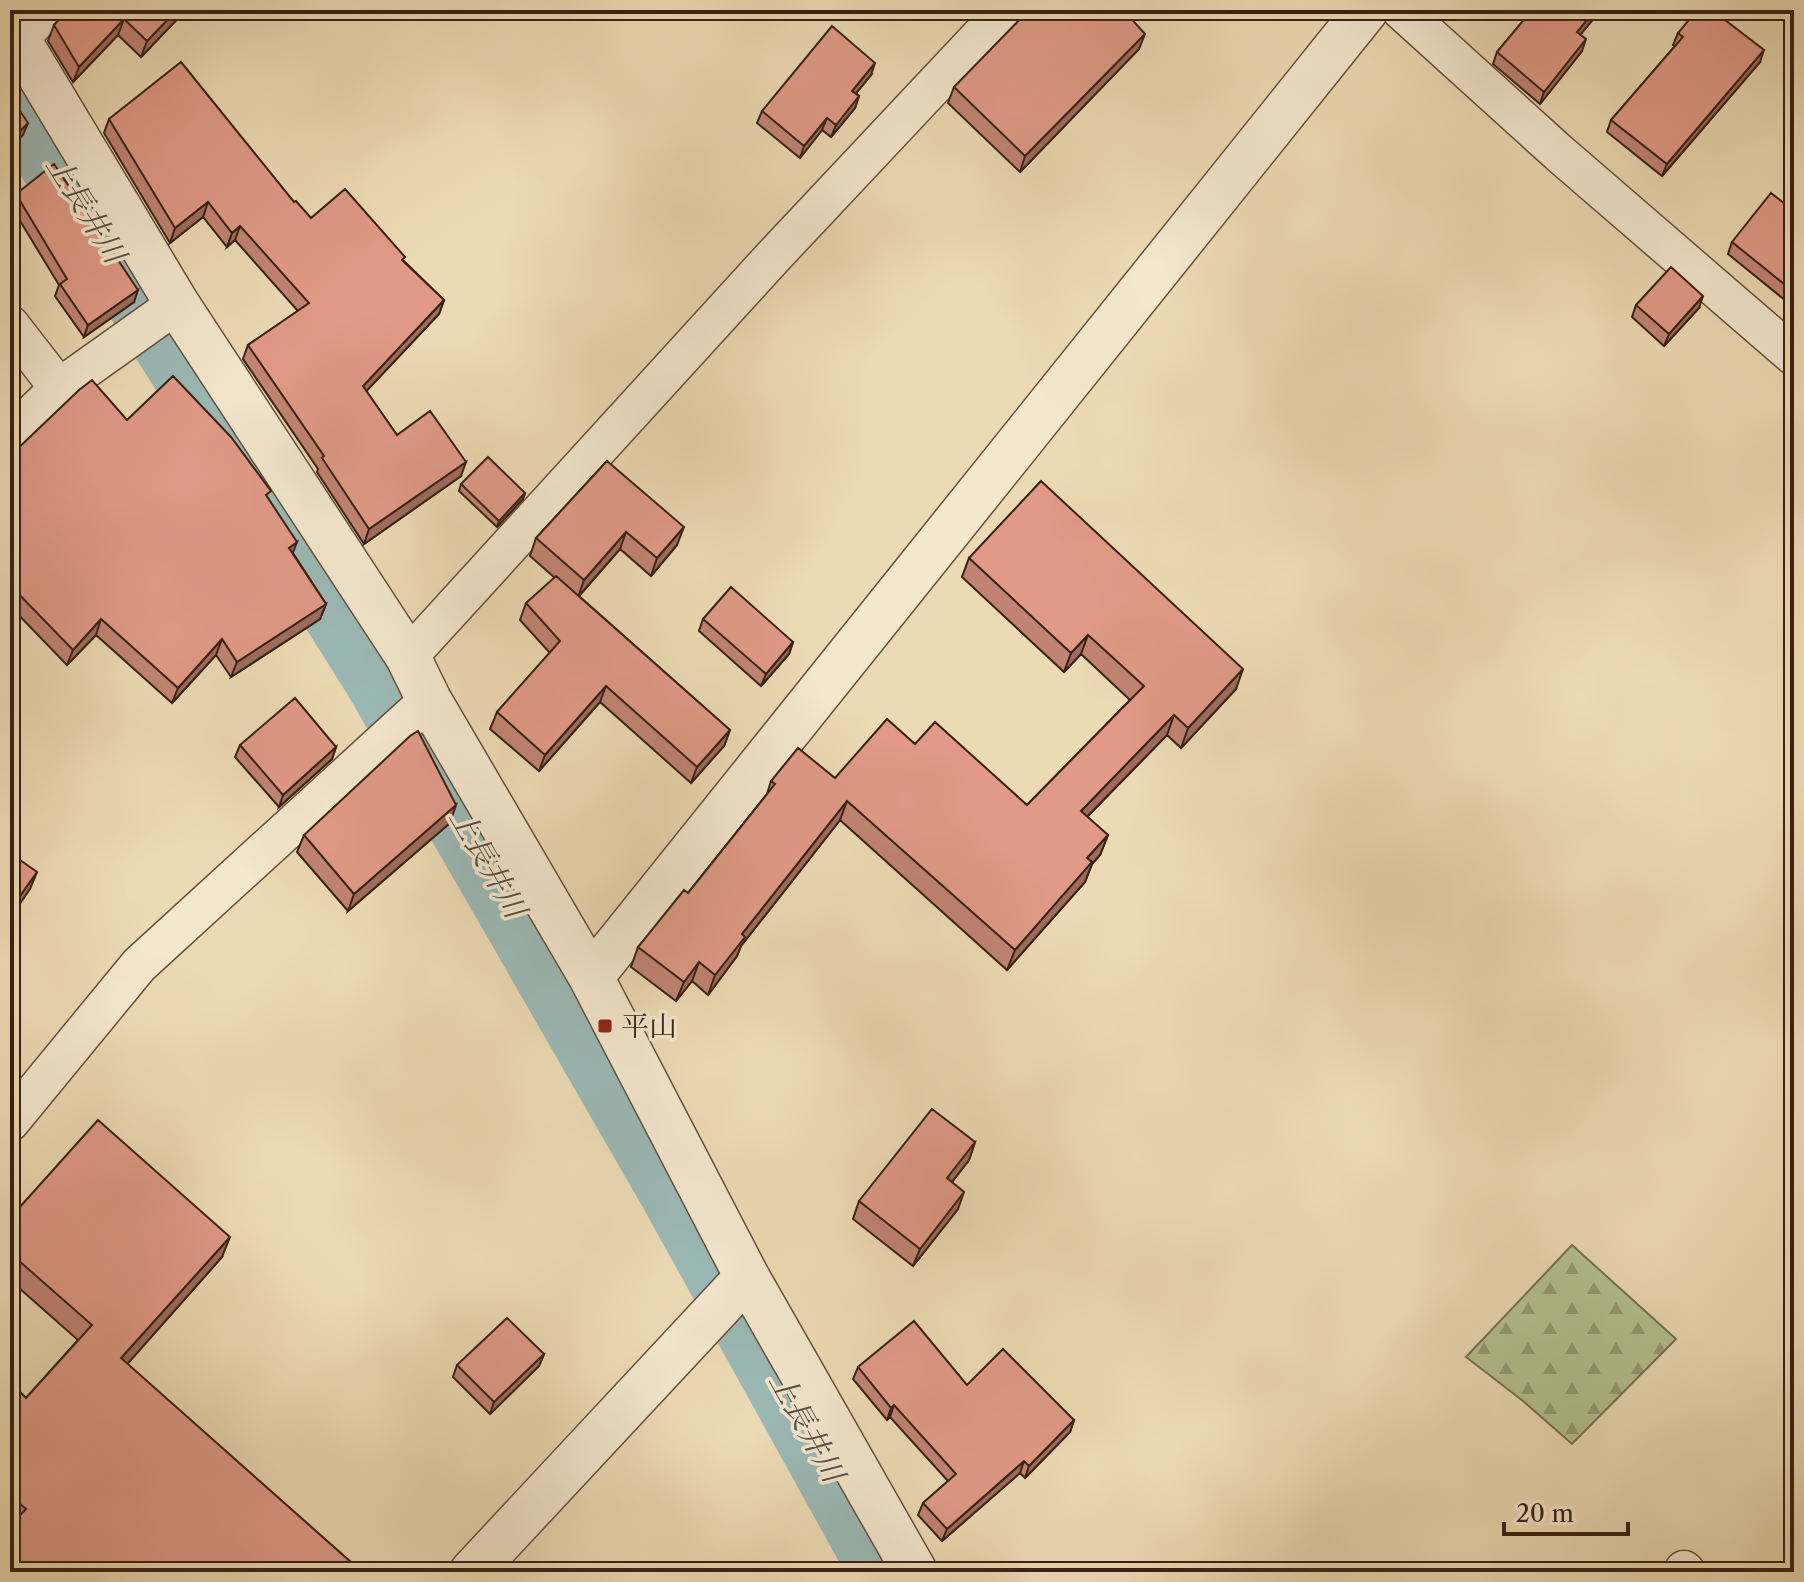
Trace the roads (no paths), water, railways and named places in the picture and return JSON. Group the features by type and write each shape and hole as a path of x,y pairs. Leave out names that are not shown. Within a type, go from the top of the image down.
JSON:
{"street":[{"path":"408,657 773,257 1005,10"},
{"path":"591,977 1366,10"},
{"path":"1401,10 1559,153 1794,356"},
{"path":"21,32 177,304 408,657 429,700 591,977 747,1277 915,1572"},
{"path":"10,436 59,388 177,304"},
{"path":"10,325 59,388"},
{"path":"10,1122 139,965 429,700"},
{"path":"472,1572 747,1277"}],"waterway":[{"name":"上長井川","path":"10,89 379,675 675,1189 887,1572"}],"place":[{"name":"平山","path":"605,1026"}]}
